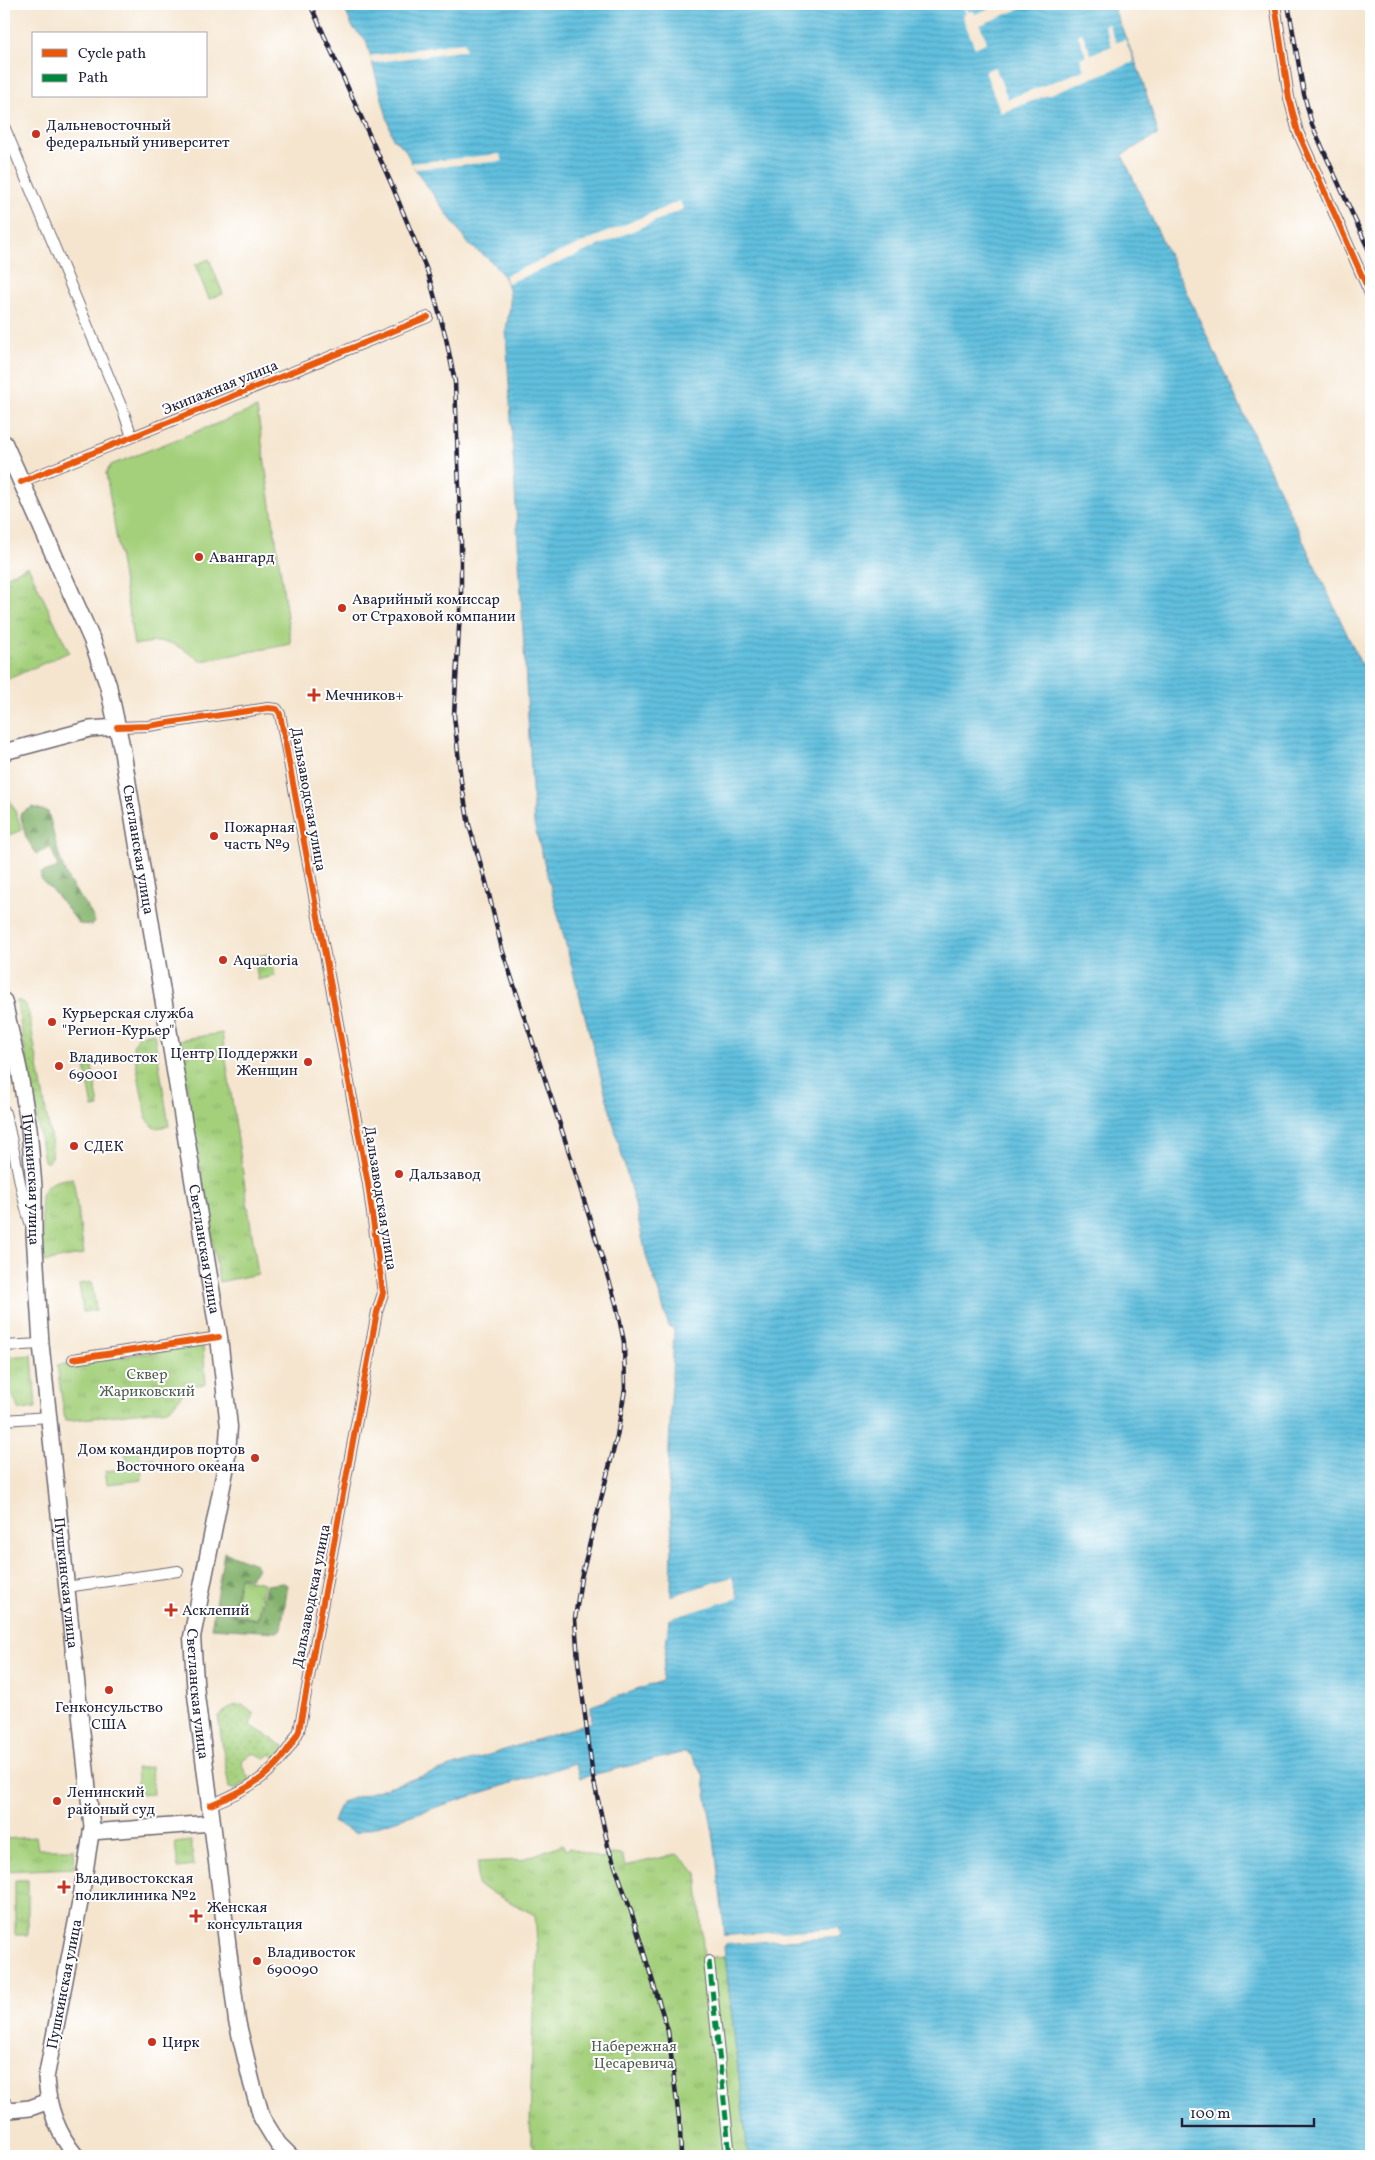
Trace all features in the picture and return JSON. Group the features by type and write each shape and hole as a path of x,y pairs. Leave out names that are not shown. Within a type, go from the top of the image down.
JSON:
{"main road":[{"name":"Светланская улица","path":"4,443 92,640 108,685 117,727 218,1337 229,1427 226,1466 192,1637 196,1695 234,2001 252,2084 262,2118 278,2144 290,2156"},
{"path":"4,752 90,729 117,727"},
{"name":"Пушкинская улица","path":"4,1001 19,1069 29,1128 34,1187 34,1233 41,1344 91,1832 81,1897 46,2078 48,2101 64,2138 76,2156"},
{"path":"91,1832 212,1823"},
{"path":"4,2105 10,2110 30,2108 48,2101"}],"street":[{"path":"1275,4 1289,98 1298,132 1371,296"},
{"path":"4,126 132,437"},
{"name":"Экипажная улица","path":"21,482 428,317"},
{"name":"Дальзаводская улица","path":"117,727 148,726 268,708 278,709 282,719 368,1184 383,1293 299,1731 287,1753 261,1778 229,1797 210,1805"},
{"path":"4,1110 15,1152 24,1207 34,1233"},
{"path":"73,1359 218,1337"},
{"path":"4,1346 41,1344"},
{"path":"4,1420 49,1417"},
{"path":"66,1587 178,1571"},
{"path":"708,1961 730,2156"}],"green space":[{"path":"209,259 223,294 209,299 195,265"},
{"name":"Авангард","path":"257,408 291,644 201,661 170,643 156,642 134,645 106,473 111,465"},
{"path":"28,566 69,652 4,681 4,578"},
{"path":"4,789 14,808 22,830 4,837"},
{"path":"33,807 48,812 59,855 68,879 93,916 95,922 93,925 79,924 66,906 41,880 41,873 58,867 50,848 36,854 26,837 20,814"},
{"path":"271,954 275,976 258,980 254,957"},
{"path":"20,1000 26,1006 29,1014 52,1146 51,1158 48,1163 44,1161 17,1004 17,1001"},
{"path":"154,1033 169,1126 154,1128 146,1117 133,1046 139,1036"},
{"path":"222,1033 258,1274 219,1282 179,1040"},
{"path":"92,1066 99,1107 93,1108 85,1067"},
{"path":"73,1178 84,1254 43,1262 41,1196 50,1184"},
{"path":"92,1282 96,1310 83,1312 79,1284"},
{"name":"Сквер Жариковский","path":"203,1346 206,1384 189,1386 170,1409 65,1421 57,1365"},
{"path":"32,1355 36,1408 20,1410 8,1387 6,1357"},
{"path":"139,1450 140,1459 154,1458 155,1462 127,1465 125,1451"},
{"path":"141,1467 142,1480 107,1484 105,1471"},
{"path":"224,1552 255,1564 258,1569 250,1578 240,1577 232,1615 258,1620 266,1585 283,1583 288,1585 281,1629 277,1632 211,1628"},
{"path":"240,1578 264,1583 257,1619 233,1614"},
{"path":"242,1705 254,1714 250,1725 285,1747 277,1759 271,1754 265,1758 254,1753 243,1759 242,1766 250,1780 235,1789 229,1788 218,1716 233,1706"},
{"path":"151,1767 153,1794 138,1795 136,1768"},
{"path":"36,1837 38,1849 74,1849 75,1868 4,1871 4,1839"},
{"path":"191,1841 194,1866 178,1868 175,1843"},
{"name":"Набережная Цесаревича","path":"563,1844 565,1850 570,1848 602,1859 610,1854 622,1855 625,1866 677,1854 697,1873 704,1958 725,1956 748,2156 623,2156 537,2150 532,2144 530,2125 533,2012 538,1954 535,1915 477,1885 478,1862 521,1860"},
{"path":"15,1880 28,1880 28,1935 15,1935"}],"water":[{"path":"346,4 1112,4 1141,76 1157,135 1122,155 1361,664 1371,660 1371,2156 748,2156 724,1947 726,1944 841,1936 837,1928 725,1936 715,1846 703,1774 692,1757 685,1752 580,1778 575,1763 355,1833 333,1822 341,1802 592,1722 591,1706 662,1681 669,1619 738,1597 732,1577 671,1596 672,1534 668,1474 674,1328 669,1327 647,1259 635,1205 534,824 506,331 510,305 509,288 496,267 470,246 415,169 404,148 393,139 366,40 353,28 346,12"}],"pier":[{"path":"1000,4 1032,4 980,25 987,42 975,48 962,16 966,14 964,9 967,8 969,12 973,10 975,14"},
{"path":"1108,24 1116,42 1125,39 1134,62 1001,113 985,71 995,67 1008,99 1084,70 1080,58 1086,56 1078,35 1082,33 1091,54 1112,46 1104,25"},
{"path":"464,42 466,50 372,63 370,56"},
{"path":"500,154 503,161 415,169 411,163"},
{"path":"680,201 683,209 561,262 508,283 504,276"},
{"path":"732,1577 738,1598 669,1619 669,1616 735,1596 730,1580 671,1598 671,1596"},
{"path":"837,1928 841,1935 726,1944 726,1942 837,1933 836,1930 725,1939 725,1936"}],"railway":[{"path":"310,4 391,183 428,273 446,338 455,382 461,542 461,594 454,715 461,781 469,825 486,882 502,949 569,1152 616,1303 624,1342 625,1389 617,1436 581,1578 575,1619 578,1661 593,1777 608,1846 631,1911 668,2031 680,2127 681,2156"},
{"path":"1288,4 1304,94 1312,125 1371,255"}],"marked path":[{"path":"709,1961 730,2156"}],"cycle path":[{"path":"1275,4 1289,98 1298,132 1371,296"},
{"path":"21,482 428,317"},
{"path":"117,727 148,726 268,708 277,709 280,714 368,1184 383,1293 377,1312 299,1731 282,1758 262,1777 239,1792 210,1805"},
{"path":"73,1359 219,1337"}],"place":[{"name":"Дальневосточный федеральный университет","path":"36,134"},
{"name":"Авангард","path":"199,557"},
{"name":"Аварийный комиссар от Страховой компании","path":"342,608"},
{"name":"Мечников+","path":"314,695"},
{"name":"Пожарная часть №9","path":"214,836"},
{"name":"Aquatoria","path":"223,960"},
{"name":"Курьерская служба \"Регион-Курьер\"","path":"52,1022"},
{"name":"Центр Поддержки Женщин","path":"308,1062"},
{"name":"Владивосток 690001","path":"59,1066"},
{"name":"СДЕК","path":"74,1146"},
{"name":"Дальзавод","path":"399,1174"},
{"name":"Дом командиров портов Восточного океана","path":"255,1458"},
{"name":"Асклепий","path":"171,1610"},
{"name":"Генконсульство США","path":"109,1690"},
{"name":"Ленинский районый суд","path":"57,1801"},
{"name":"Владивостокская поликлиника №2","path":"64,1887"},
{"name":"Женская консультация","path":"196,1916"},
{"name":"Владивосток 690090","path":"257,1961"},
{"name":"Цирк","path":"152,2042"}]}
